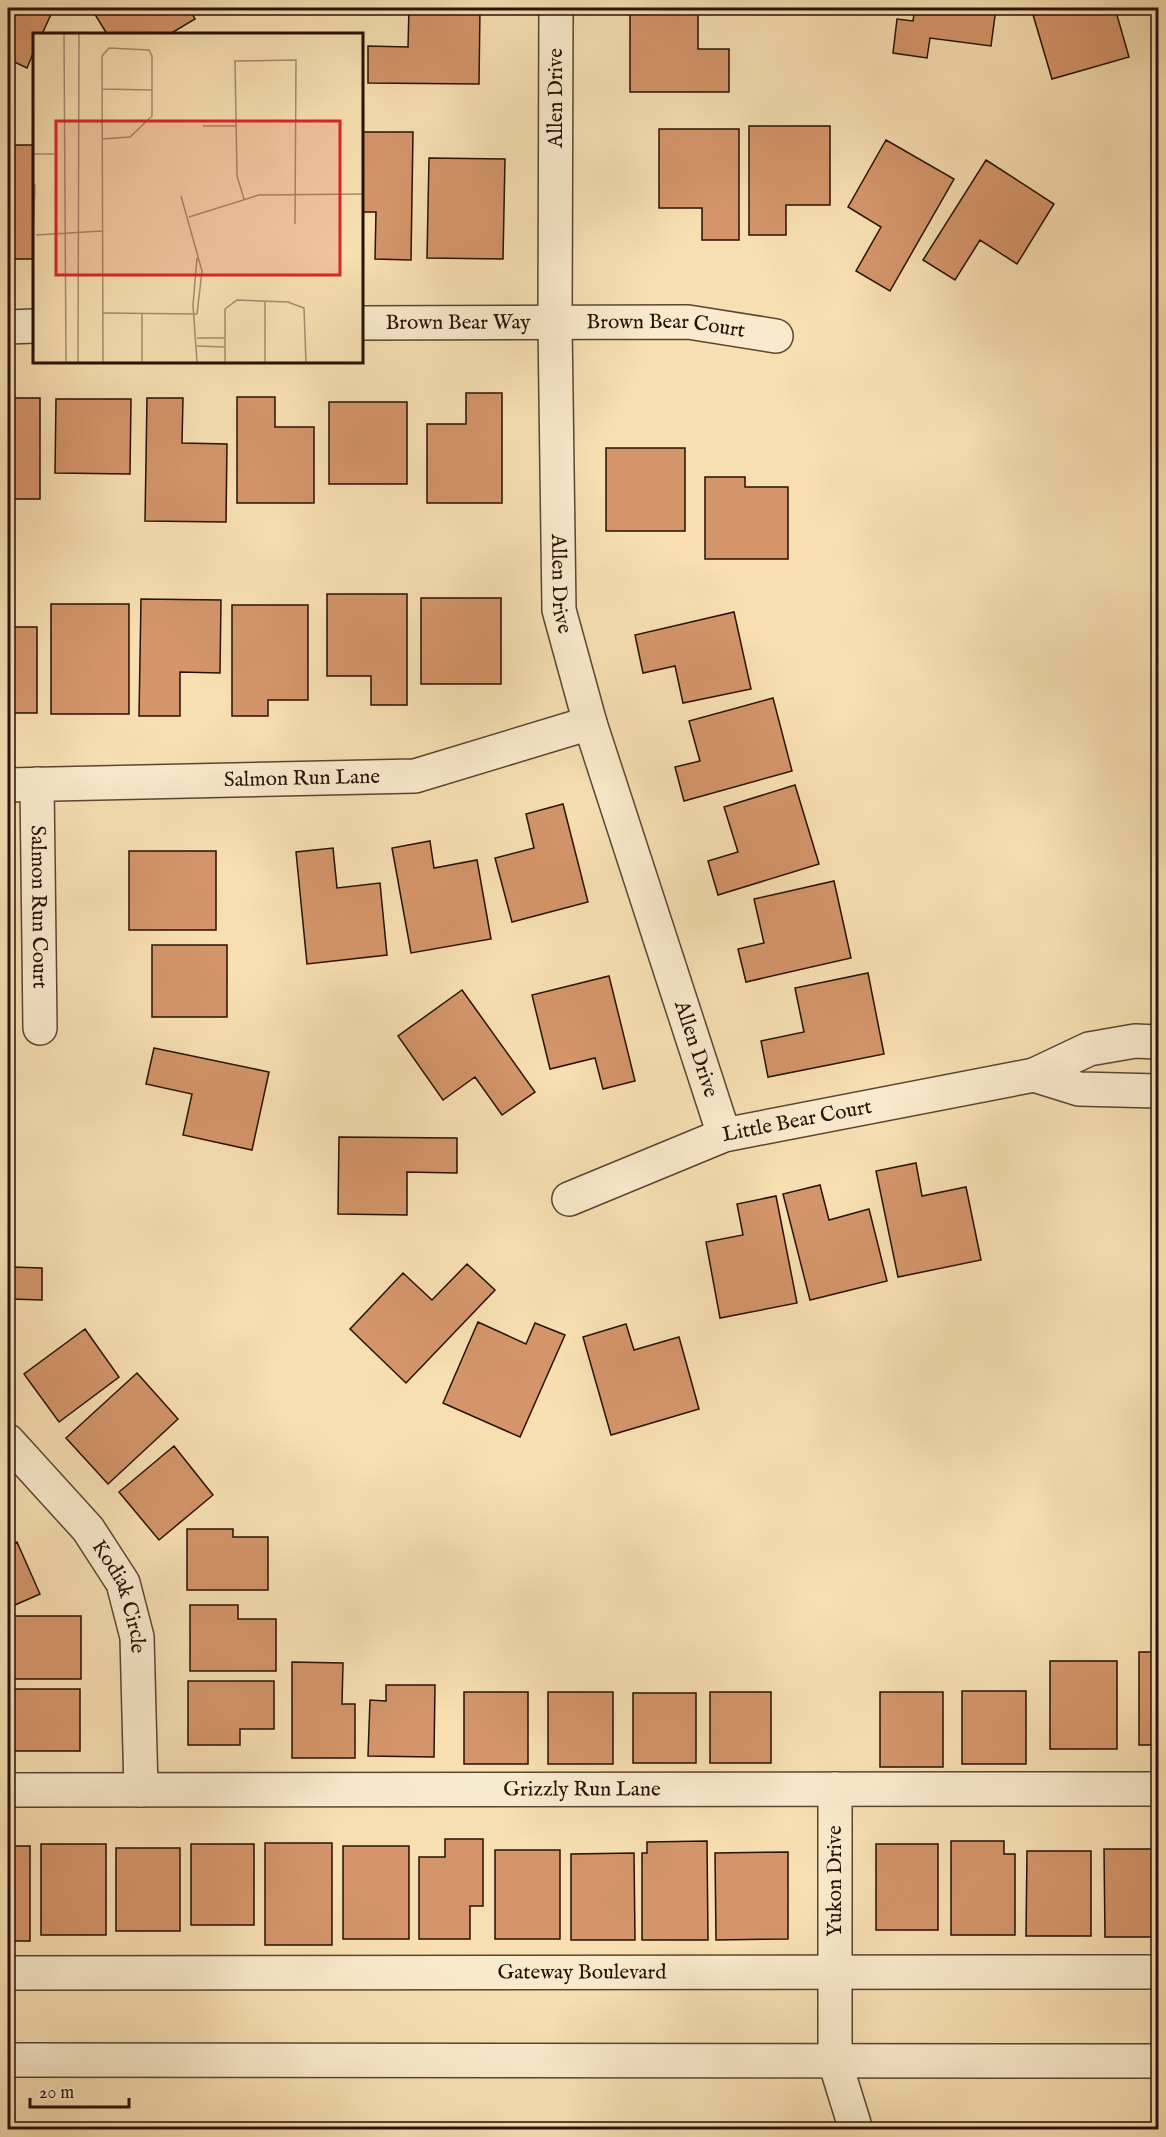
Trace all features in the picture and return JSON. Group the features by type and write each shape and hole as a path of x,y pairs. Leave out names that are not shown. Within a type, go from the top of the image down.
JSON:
{"street":[{"name":"Allen Drive","path":"556,8 555,324 559,610 590,723 724,1135"},
{"name":"Brown Bear Court","path":"555,324 688,322 776,336"},
{"name":"Brown Bear Way","path":"363,323 555,324"},
{"path":"8,327 33,326"},
{"name":"Salmon Run Lane","path":"22,784 415,776 590,723"},
{"name":"Salmon Run Court","path":"22,784 40,1029"},
{"name":"Little Bear Court","path":"569,1199 724,1135 1034,1076 1089,1049 1136,1041 1158,1042"},
{"name":"Little Bear Court","path":"1034,1076 1079,1089 1158,1091"},
{"name":"Kodiak Circle","path":"8,1441 88,1529 123,1583 136,1637 141,1790"},
{"name":"Yukon Drive","path":"835,1789 835,2062 856,2130"},
{"name":"Grizzly Run Lane","path":"8,1790 1158,1789"},
{"name":"Gateway Boulevard","path":"8,1972 835,1974 1158,1972"},
{"path":"8,2060 1158,2061"}],"building":[{"path":"8,8 54,8 42,33 33,33 33,53 27,68 8,59"},
{"path":"91,8 189,8 195,19 172,33 106,33"},
{"path":"409,8 480,8 479,84 368,83 368,46 408,47"},
{"path":"630,8 698,8 698,49 729,49 729,92 630,92"},
{"path":"915,8 996,8 991,46 930,38 927,58 893,53 897,19 913,21"},
{"path":"1031,8 1115,8 1129,57 1052,79"},
{"path":"749,126 830,126 830,205 786,205 786,235 749,235"},
{"path":"659,129 739,129 739,240 702,240 702,208 659,208"},
{"path":"363,132 413,132 411,260 375,259 376,212 363,212"},
{"path":"886,140 954,179 890,291 856,271 881,227 848,207"},
{"path":"8,145 33,145 33,259 9,259"},
{"path":"429,158 505,159 503,259 427,258"},
{"path":"986,160 1054,204 1017,264 980,240 955,280 923,260"},
{"path":"466,393 502,393 502,503 427,503 427,424 466,424"},
{"path":"237,397 275,397 275,427 314,427 314,503 237,503"},
{"path":"8,398 40,398 40,499 8,499"},
{"path":"147,398 183,398 182,443 227,444 226,522 145,521"},
{"path":"56,399 131,399 130,474 55,473"},
{"path":"329,402 407,402 407,484 329,484"},
{"path":"606,448 685,448 685,531 606,531"},
{"path":"705,477 745,477 745,487 788,487 788,559 705,559"},
{"path":"327,594 407,594 407,705 371,705 371,676 327,676"},
{"path":"421,598 501,598 501,684 421,684"},
{"path":"141,599 221,600 220,673 180,672 180,716 139,716"},
{"path":"51,604 129,604 129,714 51,714"},
{"path":"232,605 308,605 308,700 268,700 268,716 232,716"},
{"path":"734,612 751,689 683,703 675,666 643,673 635,635"},
{"path":"8,627 37,627 37,713 8,713"},
{"path":"773,698 792,771 684,801 675,767 700,761 689,721"},
{"path":"795,785 819,864 718,895 708,861 738,852 724,807"},
{"path":"563,804 588,902 512,922 495,858 534,848 526,814"},
{"path":"430,841 434,868 477,860 491,939 411,953 392,848"},
{"path":"333,848 337,888 380,883 387,955 307,964 296,852"},
{"path":"129,851 216,851 216,930 129,930"},
{"path":"834,881 851,958 746,982 738,949 764,943 754,899"},
{"path":"152,945 227,945 227,1017 152,1017"},
{"path":"868,973 884,1054 768,1077 761,1041 804,1032 795,988"},
{"path":"609,976 635,1081 603,1089 595,1058 550,1069 532,995"},
{"path":"462,990 535,1092 502,1115 475,1077 443,1100 398,1036"},
{"path":"154,1048 269,1072 252,1150 183,1135 192,1094 146,1084"},
{"path":"339,1137 457,1138 457,1173 407,1172 407,1215 338,1214"},
{"path":"916,1163 922,1196 966,1187 981,1260 898,1277 876,1171"},
{"path":"820,1185 829,1220 869,1209 887,1281 810,1300 783,1194"},
{"path":"776,1196 797,1303 720,1318 706,1242 743,1235 737,1204"},
{"path":"467,1264 495,1290 406,1383 350,1329 403,1273 432,1300"},
{"path":"11,1267 42,1268 42,1300 11,1299"},
{"path":"478,1322 526,1344 535,1323 565,1335 520,1437 443,1403"},
{"path":"626,1324 634,1350 679,1337 699,1409 611,1435 583,1337"},
{"path":"85,1329 119,1377 59,1422 24,1374"},
{"path":"137,1373 178,1419 108,1484 66,1438"},
{"path":"174,1446 213,1495 159,1540 119,1492"},
{"path":"187,1529 233,1529 233,1537 268,1537 268,1590 187,1590"},
{"path":"17,1542 40,1594 8,1608 8,1546"},
{"path":"190,1605 238,1605 238,1619 276,1619 276,1671 190,1671"},
{"path":"8,1616 81,1616 81,1679 8,1679"},
{"path":"1139,1652 1158,1652 1158,1745 1139,1745"},
{"path":"1050,1661 1117,1661 1117,1749 1050,1749"},
{"path":"292,1662 343,1663 342,1704 355,1704 355,1758 292,1758"},
{"path":"188,1681 274,1681 274,1729 240,1729 240,1745 188,1745"},
{"path":"386,1685 435,1685 434,1757 368,1756 370,1700 386,1701"},
{"path":"8,1689 80,1689 80,1751 8,1751"},
{"path":"962,1691 1026,1691 1026,1764 962,1764"},
{"path":"464,1692 528,1692 528,1764 464,1764"},
{"path":"548,1692 613,1692 613,1764 548,1764"},
{"path":"710,1692 771,1692 771,1763 710,1763"},
{"path":"880,1692 943,1692 943,1767 880,1767"},
{"path":"633,1693 696,1693 696,1763 633,1763"},
{"path":"445,1839 483,1839 483,1906 470,1906 470,1939 419,1939 419,1857 445,1857"},
{"path":"707,1841 708,1940 642,1940 642,1853 647,1853 647,1842"},
{"path":"951,1841 1004,1841 1004,1854 1015,1854 1015,1935 951,1935"},
{"path":"265,1843 332,1843 332,1945 265,1945"},
{"path":"41,1844 106,1844 106,1935 41,1935"},
{"path":"191,1844 254,1844 254,1925 191,1925"},
{"path":"876,1844 938,1844 938,1930 876,1930"},
{"path":"8,1846 30,1846 30,1941 8,1941"},
{"path":"343,1846 409,1846 409,1939 343,1939"},
{"path":"116,1848 180,1848 180,1931 116,1931"},
{"path":"1104,1849 1158,1849 1158,1937 1105,1937"},
{"path":"495,1850 560,1850 560,1939 495,1939"},
{"path":"1027,1851 1091,1851 1091,1936 1026,1936"},
{"path":"788,1852 788,1939 716,1940 715,1853"},
{"path":"634,1853 635,1940 571,1940 571,1854"}]}
